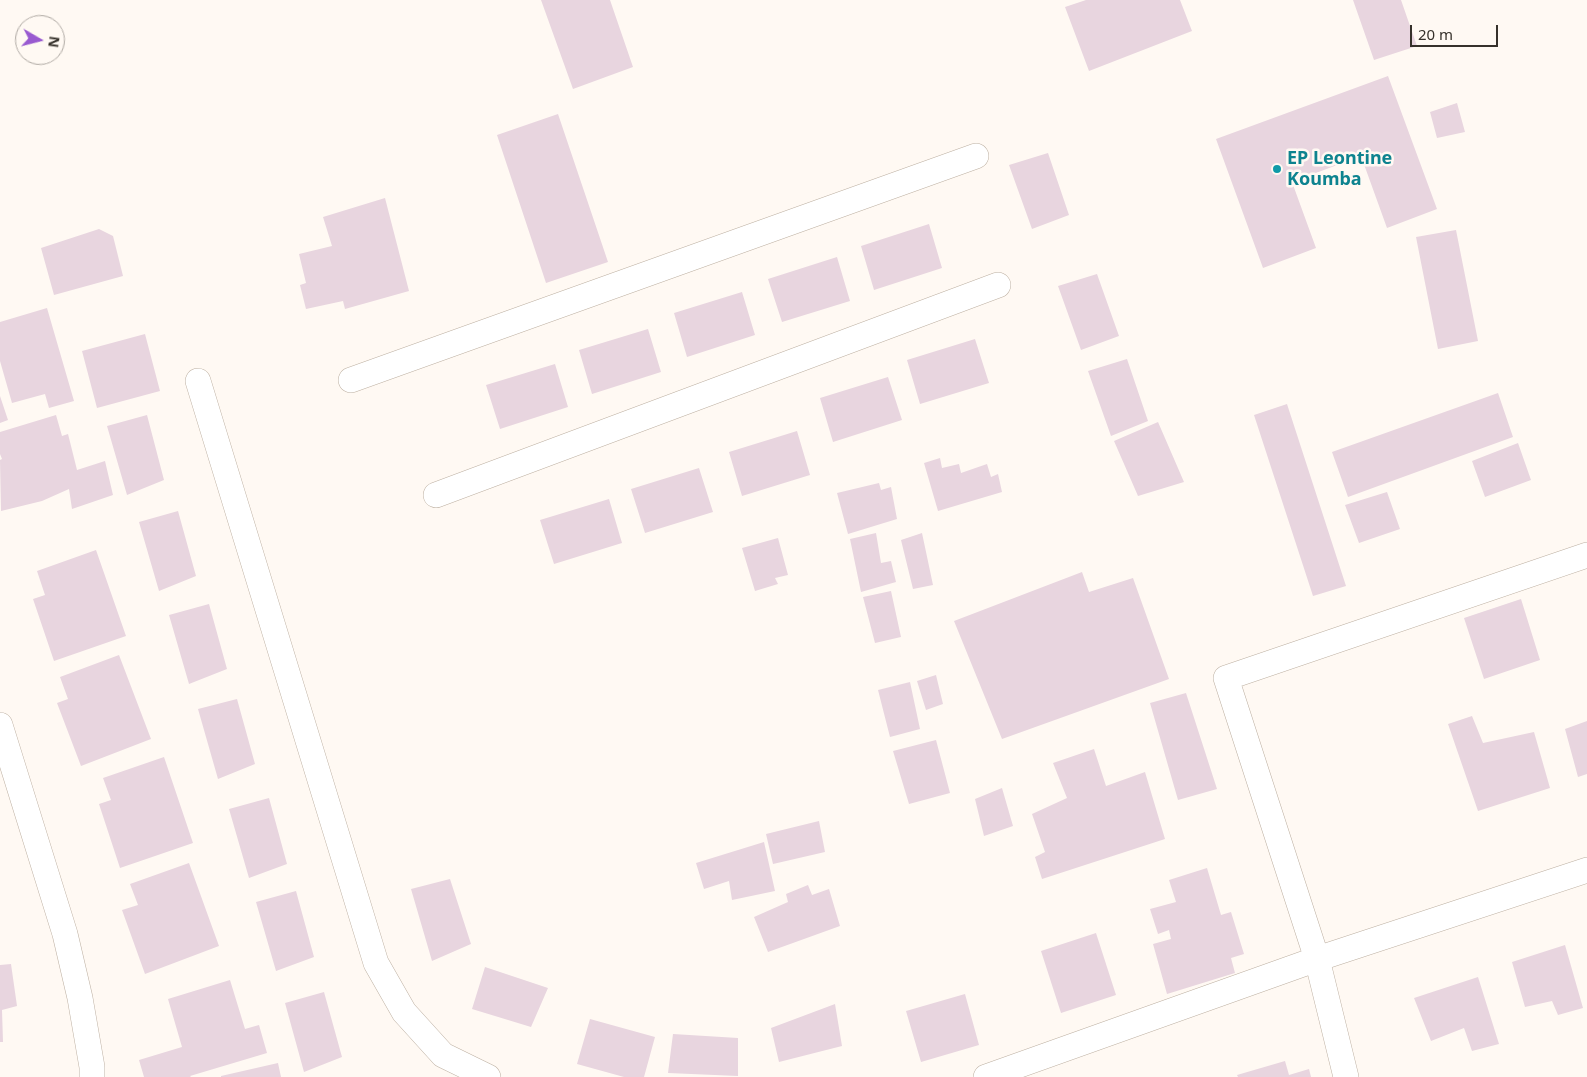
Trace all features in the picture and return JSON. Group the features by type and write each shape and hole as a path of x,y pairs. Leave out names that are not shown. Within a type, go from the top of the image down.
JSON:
{"street":[{"path":"351,380 976,156"},
{"path":"436,495 998,284"},
{"path":"198,381 376,963 404,1012 443,1055 488,1077"},
{"path":"1346,1077 1317,959 1226,678 1587,555"},
{"path":"0,725 65,934 80,998 92,1067 92,1077"},
{"path":"986,1077 1317,959 1587,870"}],"building":[{"path":"541,0 610,0 633,67 573,89"},
{"path":"1086,0 1180,0 1192,31 1089,71 1065,7"},
{"path":"1353,0 1401,0 1417,46 1374,60"},
{"name":"EP Leontine Koumba","path":"1388,76 1437,209 1387,228 1361,156 1292,182 1316,248 1263,268 1216,139"},
{"path":"1457,103 1465,132 1437,138 1430,112"},
{"path":"558,114 608,262 546,283 497,135"},
{"path":"1048,153 1069,215 1032,229 1009,165"},
{"path":"385,198 409,291 345,309 343,301 306,309 300,285 306,283 299,254 332,246 323,217"},
{"path":"929,224 942,268 874,290 861,246"},
{"path":"99,229 113,236 123,276 54,295 41,248"},
{"path":"1456,230 1478,341 1438,349 1416,237"},
{"path":"837,257 850,301 782,322 768,279"},
{"path":"1097,274 1119,336 1081,350 1058,286"},
{"path":"742,292 755,335 687,357 674,313"},
{"path":"47,308 74,401 49,408 45,394 12,403 0,361 0,322"},
{"path":"648,329 661,372 592,394 579,350"},
{"path":"145,334 160,391 97,408 82,351"},
{"path":"975,339 989,383 920,404 907,360"},
{"path":"1127,359 1148,421 1111,436 1088,371"},
{"path":"555,364 568,407 500,429 486,385"},
{"path":"888,377 902,420 833,442 820,398"},
{"path":"1498,393 1513,437 1348,497 1332,452"},
{"path":"0,396 8,420 0,423"},
{"path":"1287,404 1346,586 1313,596 1254,415"},
{"path":"56,415 62,436 68,434 77,470 105,461 113,495 72,509 69,489 42,501 1,511 0,460 2,459 0,454 0,432"},
{"path":"147,415 164,480 127,495 107,426"},
{"path":"1158,422 1184,482 1138,496 1114,441"},
{"path":"797,431 810,475 742,496 729,452"},
{"path":"1518,443 1531,480 1485,497 1472,461"},
{"path":"940,458 942,468 959,464 961,473 987,464 991,477 998,474 1002,492 938,511 924,463"},
{"path":"699,468 713,512 645,533 631,489"},
{"path":"879,483 881,490 891,487 897,519 848,534 837,493"},
{"path":"1387,492 1400,529 1359,543 1345,505"},
{"path":"609,499 622,543 554,564 540,520"},
{"path":"178,511 196,576 159,591 139,522"},
{"path":"876,533 881,563 891,561 896,582 861,592 850,539"},
{"path":"922,533 933,585 913,589 901,540"},
{"path":"778,538 788,575 775,578 778,584 755,591 742,548"},
{"path":"96,550 126,636 54,661 33,599 45,595 37,571"},
{"path":"1082,572 1089,592 1133,578 1169,679 1002,739 954,621"},
{"path":"891,591 901,637 875,643 863,597"},
{"path":"1521,599 1540,660 1484,679 1464,618"},
{"path":"209,604 227,669 189,684 169,615"},
{"path":"119,655 151,739 81,766 57,703 68,699 60,677"},
{"path":"936,675 943,704 926,710 917,681"},
{"path":"910,682 920,729 890,737 878,690"},
{"path":"1186,693 1217,789 1178,800 1150,703"},
{"path":"237,699 255,764 218,779 198,709"},
{"path":"1472,716 1483,743 1534,732 1550,788 1478,811 1448,724"},
{"path":"1587,721 1587,774 1578,777 1565,729"},
{"path":"936,740 950,793 909,804 893,751"},
{"path":"1094,749 1106,786 1145,772 1165,839 1042,879 1035,857 1045,852 1032,814 1067,798 1053,763"},
{"path":"164,757 193,843 120,868 99,804 111,800 103,778"},
{"path":"1002,788 1013,826 984,836 975,799"},
{"path":"269,798 287,864 249,878 229,809"},
{"path":"819,821 825,852 773,864 766,834"},
{"path":"764,842 775,891 732,900 729,881 704,889 696,863"},
{"path":"189,863 219,946 145,974 122,910 138,905 130,884"},
{"path":"1207,868 1221,915 1231,912 1244,954 1231,958 1235,973 1167,994 1153,944 1171,939 1169,930 1158,934 1150,909 1176,902 1169,880"},
{"path":"450,879 471,944 432,961 411,889"},
{"path":"808,885 812,895 829,889 840,926 768,952 754,917 788,902 786,894"},
{"path":"296,891 314,957 276,971 256,902"},
{"path":"1096,933 1116,995 1061,1013 1041,951"},
{"path":"1565,945 1583,1008 1558,1015 1552,1001 1525,1007 1512,962"},
{"path":"11,964 17,1006 2,1010 3,1042 0,1042 0,965"},
{"path":"485,967 548,988 531,1027 472,1009"},
{"path":"1478,977 1499,1044 1472,1051 1464,1028 1431,1041 1414,998"},
{"path":"230,980 245,1029 259,1025 267,1053 191,1077 144,1077 139,1060 182,1047 168,999"},
{"path":"324,992 342,1057 304,1072 285,1003"},
{"path":"965,994 979,1045 921,1062 906,1011"},
{"path":"835,1004 842,1046 779,1062 771,1028"},
{"path":"590,1019 655,1037 644,1077 624,1077 577,1064"},
{"path":"673,1034 738,1038 738,1076 668,1073"},
{"path":"1285,1061 1289,1075 1309,1069 1311,1077 1238,1077 1237,1075"},
{"path":"278,1063 281,1077 221,1077 221,1076"}],"place":[{"name":"EP Leontine Koumba","path":"1277,169"}]}
